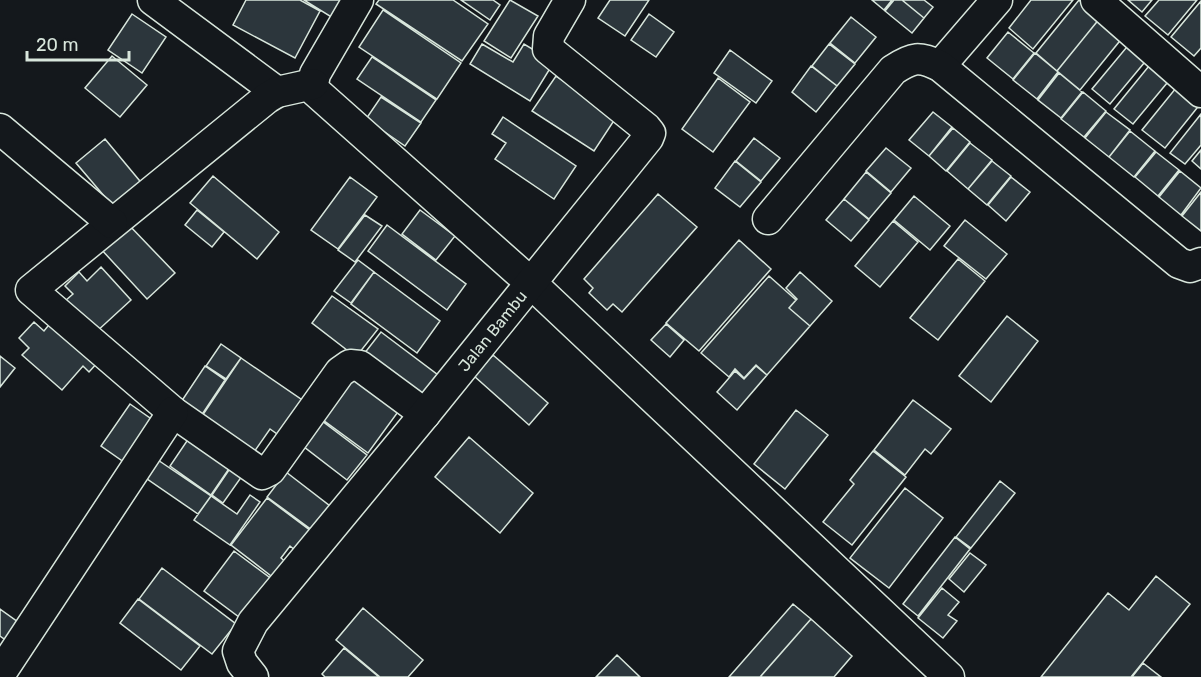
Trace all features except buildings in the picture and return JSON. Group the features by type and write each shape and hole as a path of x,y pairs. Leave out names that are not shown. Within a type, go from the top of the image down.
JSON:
{"street":[{"path":"153,0 277,92"},
{"path":"358,0 315,74 313,84 320,97 531,283 949,677"},
{"name":"Jalan Bambu","path":"253,677 242,663 238,651 254,622 648,138 650,133 646,128 548,49 549,36 570,0"},
{"path":"940,66 997,0"},
{"path":"1096,0 1201,92"},
{"path":"768,219 893,70 915,58 926,59 940,66 1179,263 1190,267 1201,263"},
{"path":"313,84 277,92 267,98 31,290 173,412 262,474 270,470 340,372 350,365 360,366 425,414"},
{"path":"0,129 112,223"},
{"path":"0,674 173,412"}]}
